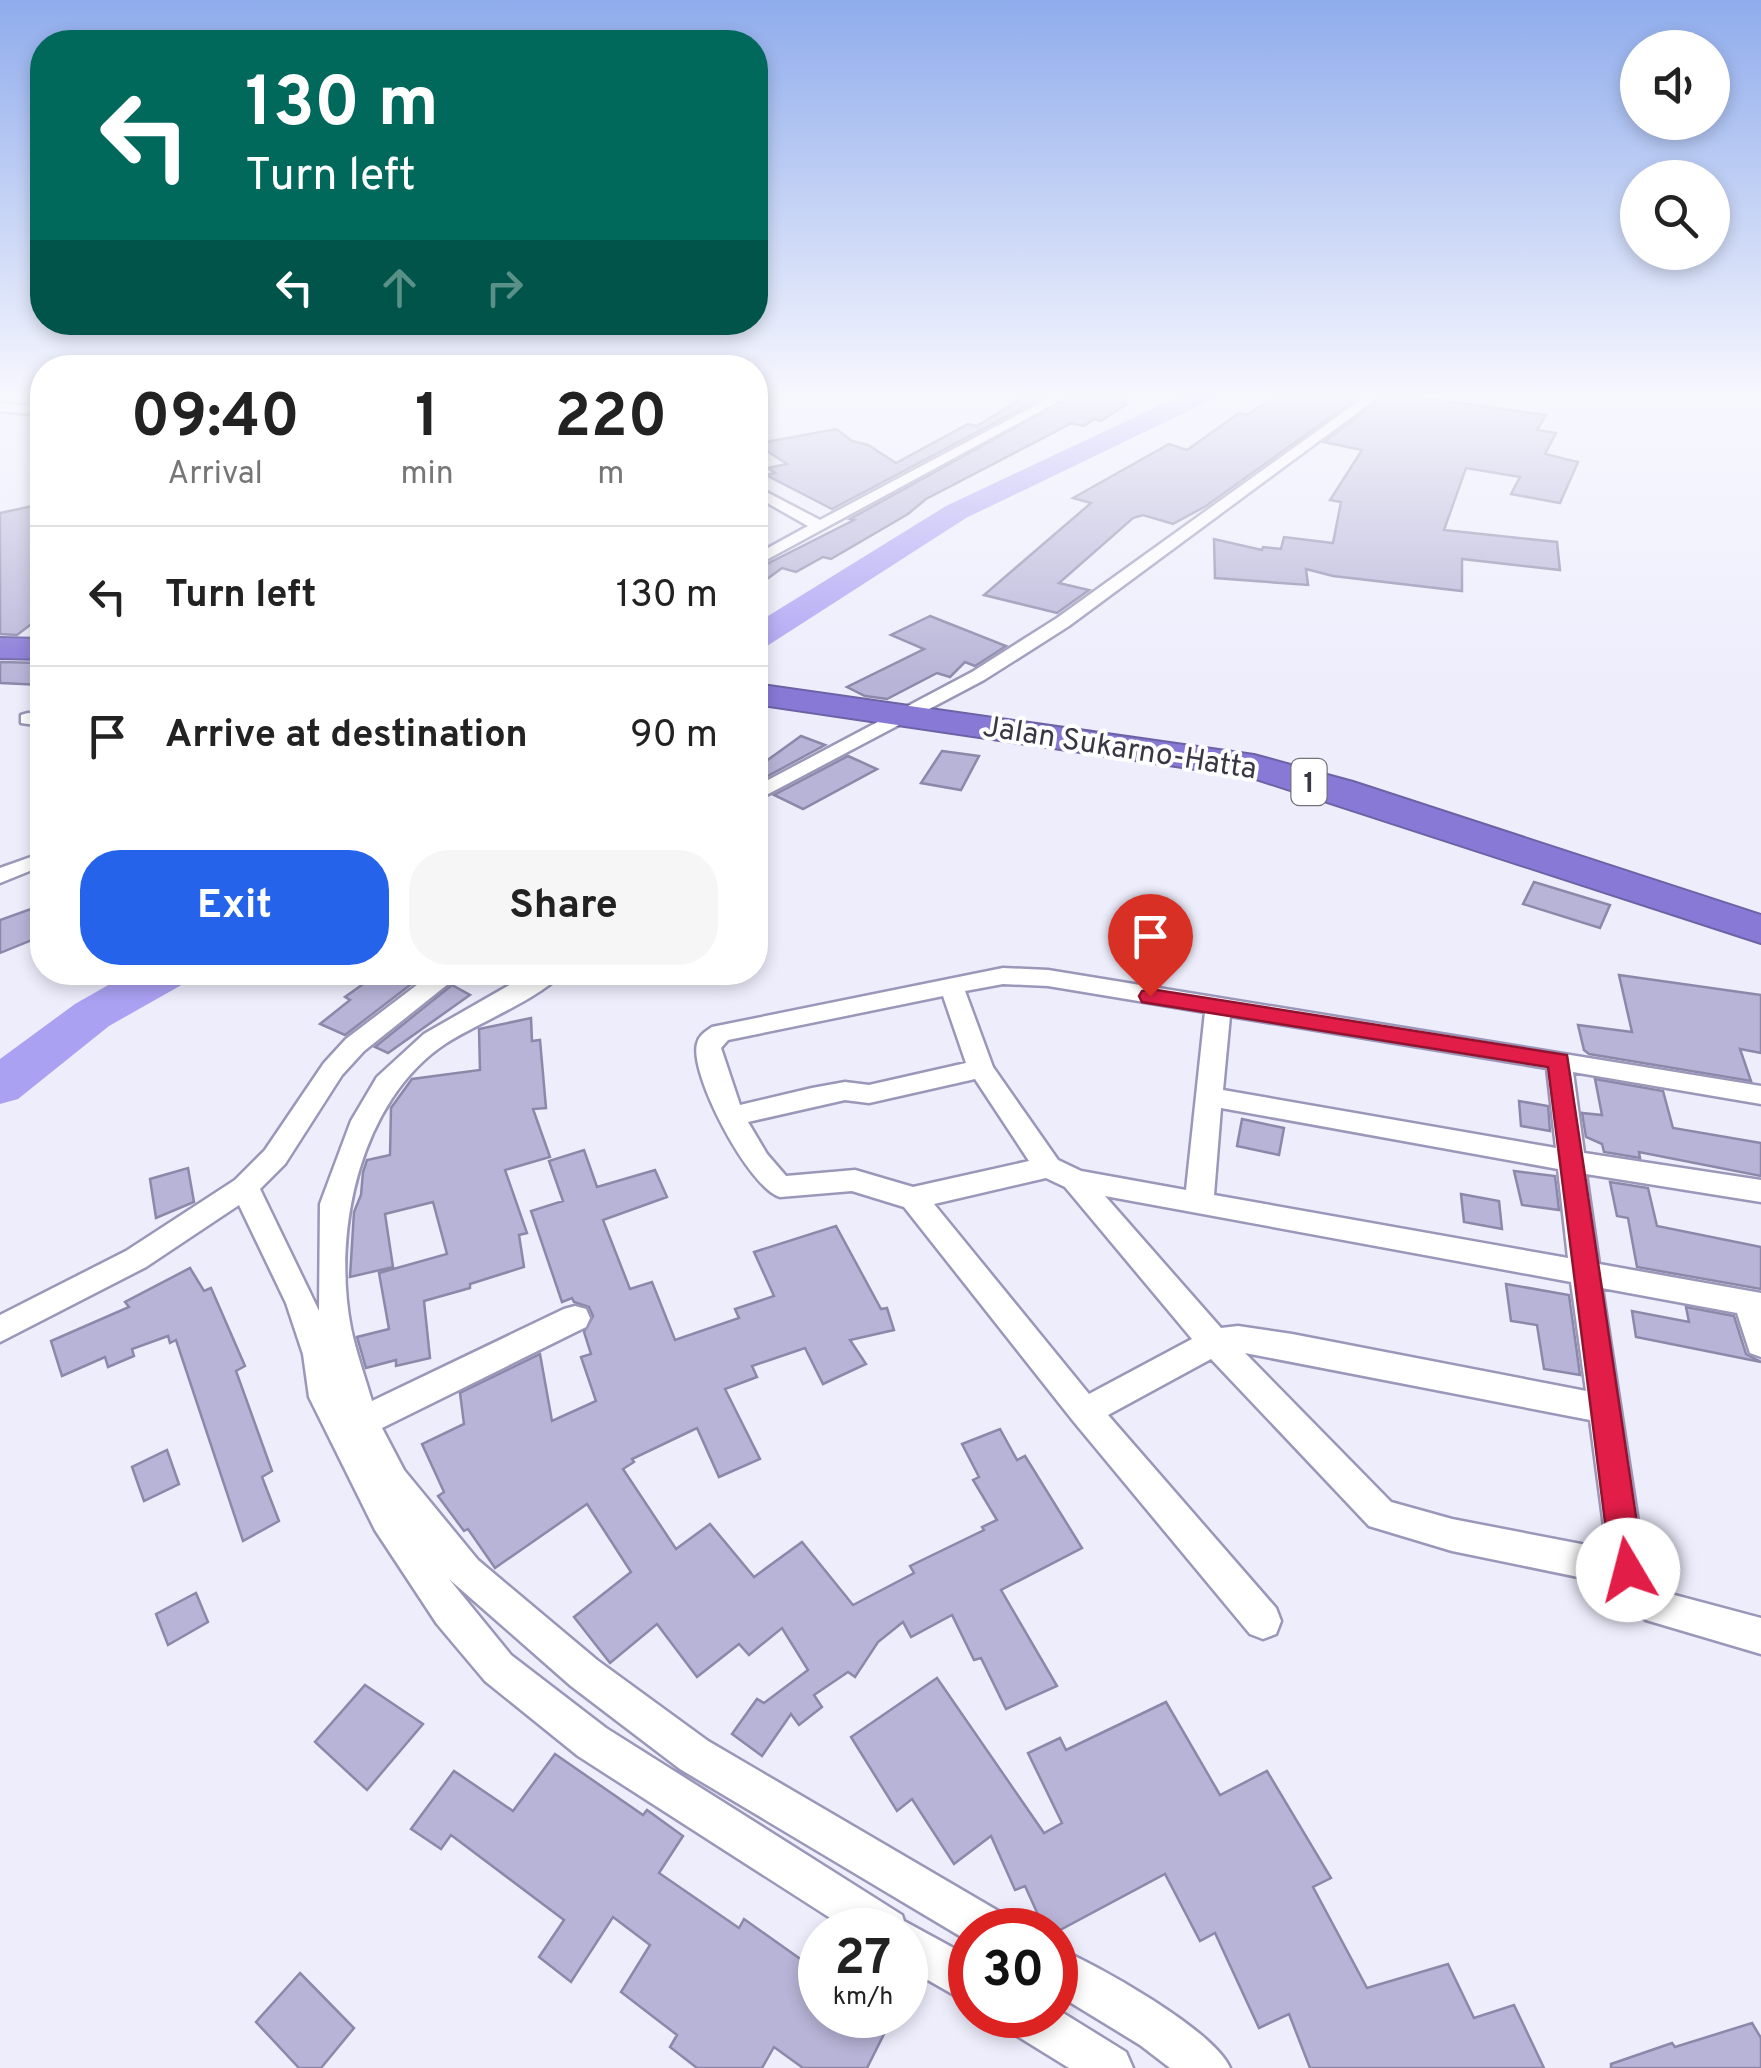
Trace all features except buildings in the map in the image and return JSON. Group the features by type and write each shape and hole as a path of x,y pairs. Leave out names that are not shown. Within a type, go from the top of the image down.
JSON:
{"highway":[{"path":"0,648 30,649"},
{"name":"Jalan Sukarno-Hatta","path":"768,696 1254,766 1339,790 1761,930"}],"street":[{"path":"768,555 887,490"},
{"path":"768,788 978,676 1063,622 1245,490"},
{"path":"768,497 819,526"},
{"path":"0,876 30,864"},
{"path":"1761,1095 1048,978 1003,976 950,985 721,1033 710,1040 708,1048 734,1116 763,1173 780,1187 855,1180 873,1190 913,1198 1062,1174 1199,1203 1756,1304 1761,1344"},
{"path":"0,1329 136,1259 246,1187 275,1157 333,1068 355,1045 432,985"},
{"path":"529,985 433,1040 386,1082 364,1120 334,1204 335,1374 325,1397 387,1519 450,1612 498,1668 592,1742 854,1908"},
{"path":"950,985 981,1069 1062,1174 1214,1342 1381,1515 1452,1534 1628,1570"},
{"path":"1199,1203 1218,1008"},
{"path":"1559,1060 1628,1570 1642,1597 1660,1608 1761,1636"},
{"path":"734,1116 845,1090 869,1094 981,1069"},
{"path":"1212,1098 1761,1191"},
{"path":"246,1187 319,1354 335,1374 392,1480 466,1572 584,1673 694,1754 953,1908"},
{"path":"913,1198 1085,1412 1264,1621"},
{"path":"362,1422 575,1318"},
{"path":"1085,1412 1214,1342 1238,1338 1606,1408"},
{"path":"1078,1983 1156,2030 1207,2068"},
{"path":"1062,2038 1110,2068"}],"waterway":[{"path":"768,631 956,512 1003,490"},
{"path":"0,1086 92,1015 145,985"}],"route":[{"path":"1150,996 1559,1060 1628,1570"}]}
